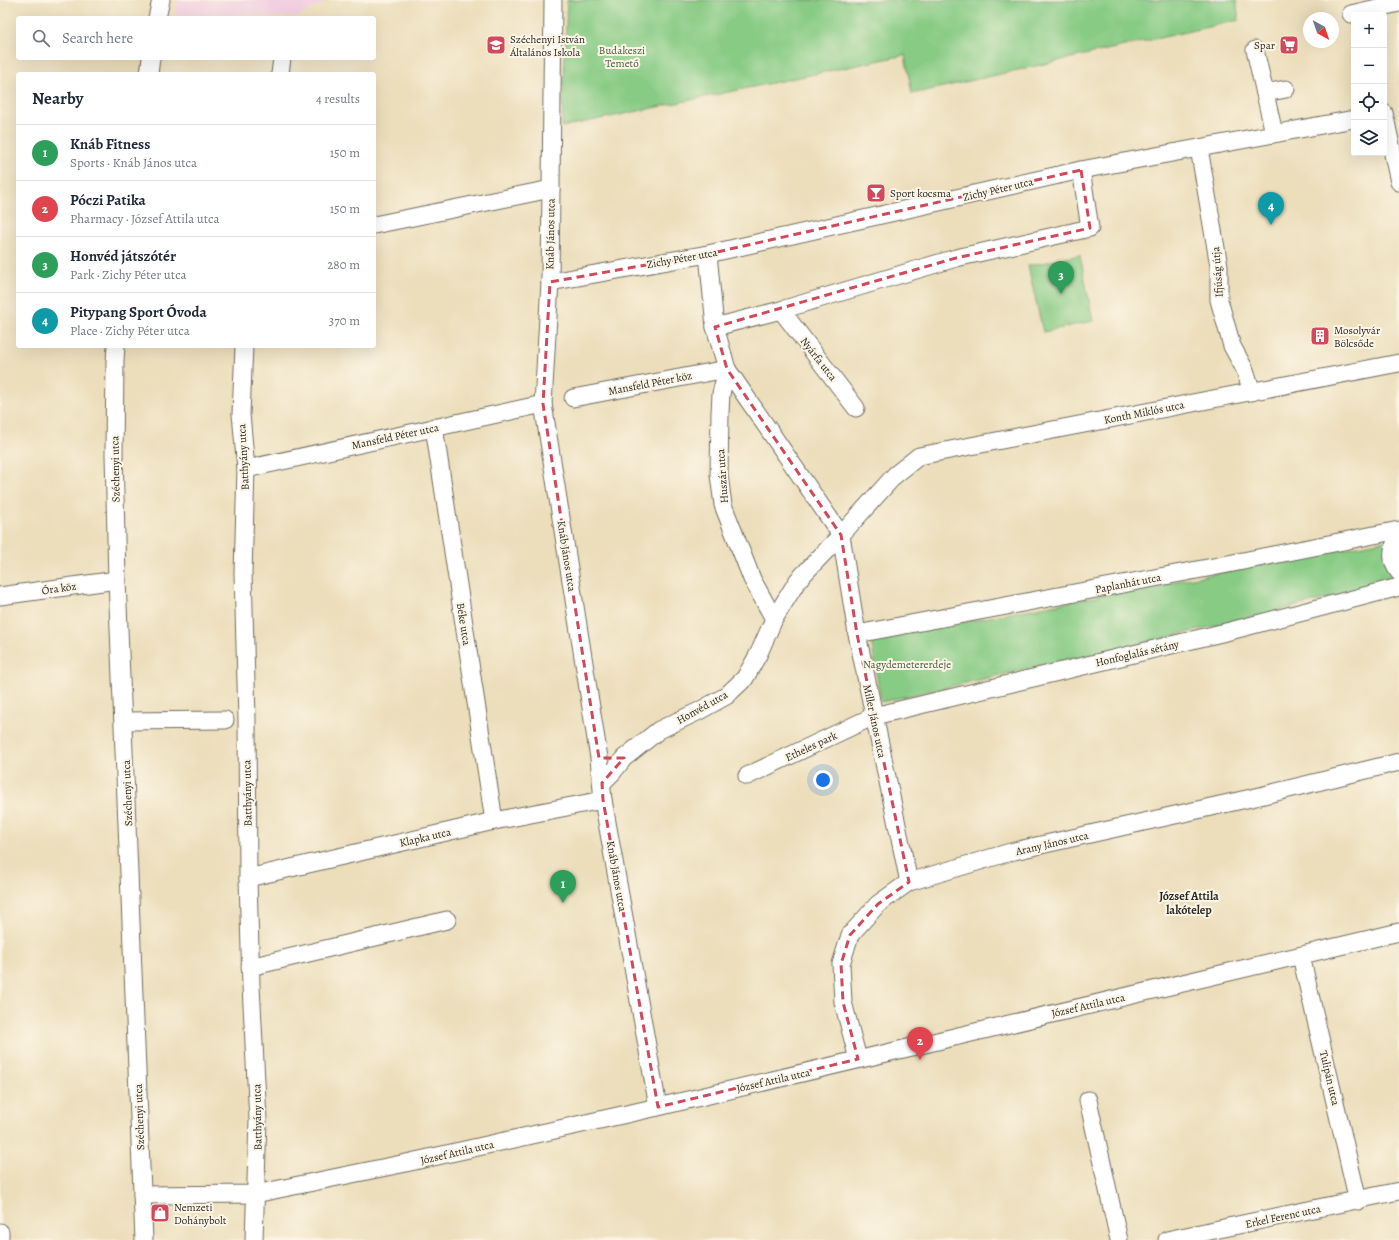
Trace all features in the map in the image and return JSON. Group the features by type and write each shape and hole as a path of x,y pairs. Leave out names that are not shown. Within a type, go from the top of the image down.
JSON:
{"street":[{"path":"157,16 161,0"},
{"name":"Knáb János utca","path":"552,0 550,282 543,404 599,758 603,800 658,1107"},
{"path":"1350,13 1399,3"},
{"path":"1255,50 1274,133"},
{"path":"149,72 151,60"},
{"path":"280,72 282,60"},
{"path":"1265,93 1286,89"},
{"path":"1387,112 1399,110"},
{"name":"Zichy Péter utca","path":"550,282 708,254 1081,170 1351,120"},
{"path":"1386,120 1399,182"},
{"name":"Ifjúság útja","path":"1199,148 1219,266 1219,300 1232,346 1245,370 1252,392"},
{"path":"715,327 781,310 956,258 1090,228 1081,170"},
{"path":"376,225 551,189"},
{"name":"Huszár utca","path":"708,254 715,327 727,369 841,535"},
{"name":"Nyárfa utca","path":"781,310 856,408"},
{"name":"Széchenyi utca","path":"116,348 114,453 117,580 144,1240"},
{"name":"Batthyány utca","path":"244,348 241,414 246,469 243,573 247,719 248,878 250,967 258,1120 254,1240"},
{"name":"Konth Miklós utca","path":"895,475 920,456 1399,363"},
{"name":"Huszár utca","path":"727,369 720,413 719,475 723,505 752,578 774,619"},
{"name":"Mansfeld Péter köz","path":"573,398 727,369"},
{"name":"Mansfeld Péter utca","path":"246,469 543,404"},
{"name":"Béke utca","path":"434,427 494,820"},
{"name":"Honvéd utca","path":"602,783 624,758 659,730 726,696 745,678 759,653 774,619 798,580 895,475"},
{"name":"Paplanhát utca","path":"858,634 1399,530"},
{"name":"Miller János utca","path":"841,535 874,716 909,882"},
{"path":"1399,537 1394,543 1392,553 1399,572"},
{"name":"Óra köz","path":"0,596 117,580"},
{"name":"Honfoglalás sétány","path":"874,716 1230,631 1399,587"},
{"name":"Etheles park","path":"747,776 874,716"},
{"path":"124,722 225,720"},
{"path":"599,758 624,758"},
{"name":"Arany János utca","path":"858,1059 843,1002 841,964 850,935 878,904 909,882 1014,851 1260,796 1399,762"},
{"name":"Klapka utca","path":"248,878 494,820 603,800"},
{"path":"250,967 447,920"},
{"name":"József Attila utca","path":"142,1195 256,1194 406,1163 658,1107 1399,932"},
{"name":"Tulipán utca","path":"1301,956 1358,1201"},
{"path":"1088,1100 1119,1240"},
{"name":"Erkel Ferenc utca","path":"1167,1240 1358,1201 1399,1191"},
{"path":"0,1232 0,1240"}],"highlighted area":[{"path":"1081,170 1090,228 956,258 715,327 727,369 841,535 857,634 909,882 878,904 850,935 841,964 843,1002 858,1059 658,1107 603,800 602,783 624,758 599,758 543,404 550,282 708,254"}],"shaded area":[{"path":"178,0 329,0 299,16 174,16"}],"green space":[{"name":"Budakeszi Temető","path":"567,0 1236,0 1239,20 912,94 905,55 562,127"},
{"path":"1080,255 1093,321 1043,332 1028,266"},
{"name":"Nagydemetererdeje","path":"1394,539 1399,581 1161,639 881,702 871,640"}],"place":[{"name":"Széchenyi István Általános Iskola","path":"496,45"},
{"name":"Spar","path":"1289,45"},
{"name":"Sport kocsma","path":"876,193"},
{"name":"Pitypang Sport Óvoda","path":"1271,225"},
{"name":"Honvéd játszótér","path":"1061,294"},
{"name":"Mosolyvár Bölcsőde","path":"1320,336"},
{"name":"Knáb Fitness","path":"563,903"},
{"name":"Póczi Patika","path":"920,1060"},
{"name":"Nemzeti Dohánybolt","path":"160,1213"}],"district":[{"name":"József Attila lakótelep","path":"1189,903"}]}
